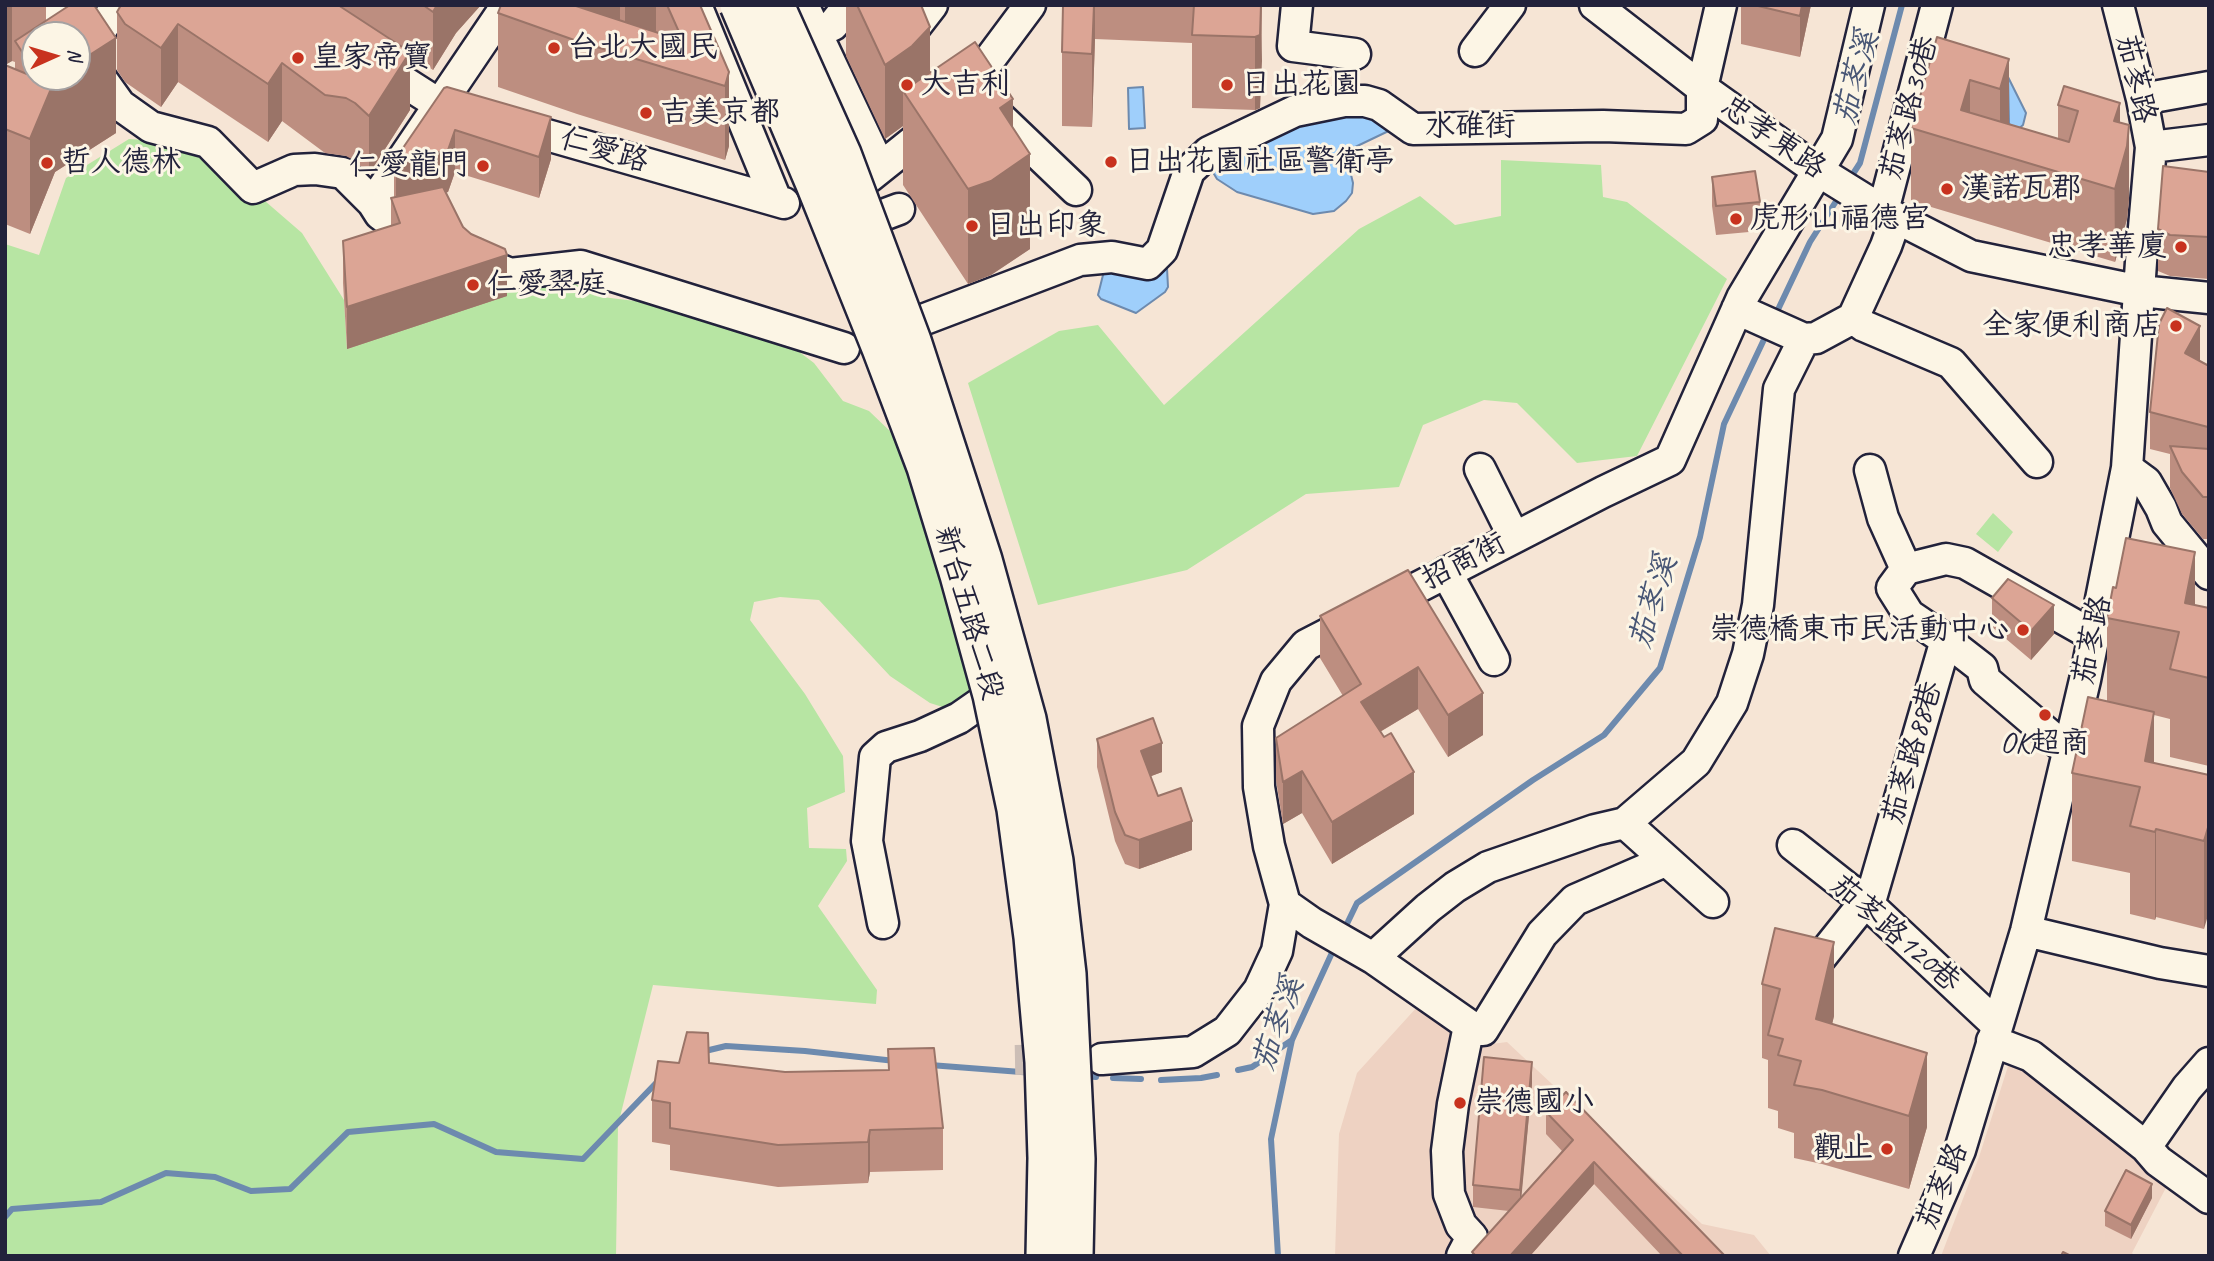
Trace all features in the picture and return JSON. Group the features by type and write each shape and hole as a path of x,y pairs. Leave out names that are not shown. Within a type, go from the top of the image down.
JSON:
{"main road":[{"name":"新台五路二段","path":"738,5 815,184 922,456 960,575 992,695 1016,809 1033,937 1044,1062 1062,1159 1074,1256"},
{"name":"新台五路二段","path":"775,5 842,154 883,215 912,341 983,560 1027,719 1054,861 1067,974 1062,1159 1045,1256"}],"street":[{"path":"51,5 61,21"},
{"path":"91,31 117,5"},
{"path":"373,203 507,5"},
{"name":"仁愛路","path":"351,48 440,105 780,202 696,5"},
{"path":"803,5 874,173 953,110 1030,5"},
{"path":"816,33 834,25 849,5"},
{"path":"901,45 932,5"},
{"path":"1297,5 1293,46 1355,54"},
{"path":"1475,51 1510,5"},
{"name":"忠孝東路","path":"1595,5 1702,88 1821,172 1884,212 1971,256 2140,291 2209,298"},
{"name":"水碓街","path":"925,318 1080,260 1112,257 1148,264 1162,250 1189,171 1209,152 1295,111 1344,101 1365,100 1379,105 1413,129 1603,126 1686,129 1702,119 1702,88 1721,5"},
{"name":"招商街","path":"1102,1059 1193,1052 1227,1031 1258,990 1277,951 1285,904 1269,846 1259,787 1258,726 1276,681 1306,645 1670,460 1737,309 1821,172 1837,139 1869,5"},
{"name":"茄苳路30巷","path":"1853,318 1884,212 1937,5"},
{"name":"茄苳路","path":"1914,1256 1960,1150 2026,931 2094,636 2127,468 2151,147 2118,5"},
{"path":"91,66 120,105 151,127 208,142 253,188 294,170 315,169 343,173 373,203 380,214 392,223 452,209 478,260 510,274 581,266 844,348"},
{"path":"2143,106 2209,87"},
{"path":"970,88 1076,190"},
{"path":"2143,106 2209,100"},
{"path":"2151,147 2209,139"},
{"path":"1737,309 1804,339 1816,338 1853,318 1864,326 1951,363 2037,462"},
{"path":"1373,958 1455,887 1488,867 1595,830 1625,823 1696,762 1732,703 1748,654 1758,606 1779,389 1804,339"},
{"path":"2127,468 2146,482 2166,523 2209,574"},
{"path":"1480,469 1514,537"},
{"path":"1870,470 1883,518 1906,569"},
{"path":"2117,527 2166,523"},
{"path":"1946,640 1909,615 1892,588 1906,569 1946,559 1965,564 2094,636"},
{"path":"1446,572 1494,660"},
{"name":"茄苳路88巷","path":"1867,904 1946,640 1982,668 1985,680 2068,751"},
{"path":"883,923 867,841 876,757 886,747 920,736 959,718 992,695"},
{"path":"1625,823 1713,902"},
{"name":"茄苳路120巷","path":"1793,845 1867,904 1995,1033"},
{"path":"1285,904 1311,923 1373,958 1469,1026 1483,1030 1542,934 1575,900 1665,861"},
{"path":"1821,957 1867,904"},
{"path":"2026,931 2160,963 2209,971"},
{"path":"1462,1256 1472,1237 1461,1225 1448,1194 1447,1151 1453,1104 1469,1026"},
{"path":"1995,1033 2031,1056 2146,1147 2158,1161 2209,1198"},
{"path":"2146,1147 2187,1088 2209,1063"}],"shaded area":[{"name":"崇德國小","path":"1418,1006 1470,1047 1507,1042 1702,1224 1754,1235 1771,1256 1335,1256 1339,1134 1357,1073"},
{"path":"2010,1060 2024,1064 2171,1178 2132,1253 2135,1256 1941,1256 1979,1157"}],"green space":[{"path":"129,139 193,143 245,192 265,201 302,233 344,300 347,349 505,288 559,276 602,297 652,303 786,342 814,363 843,401 869,411 892,433 933,544 971,696 955,711 930,703 890,676 819,600 780,597 754,602 750,620 805,694 843,756 845,792 807,808 809,848 846,849 847,861 818,906 877,990 876,1004 653,985 618,1125 616,1256 5,1256 5,244 39,255 66,178"},
{"path":"1501,160 1601,165 1603,197 1627,202 1727,279 1637,456 1577,463 1517,403 1484,400 1423,425 1399,487 1306,494 1187,570 1038,605 968,383 1059,331 1098,325 1164,405 1359,229 1420,196 1455,225 1501,216"},
{"path":"1993,513 2013,532 1998,552 1976,534"}],"water":[{"path":"2008,77 2026,113 2023,125 2017,130 2011,128 2009,123"},
{"path":"1143,87 1145,128 1129,129 1128,88"},
{"path":"1361,107 1399,126 1351,149 1347,158 1353,183 1352,193 1334,211 1313,214 1237,192 1217,179 1208,164 1295,117"},
{"path":"1102,261 1162,263 1167,268 1168,287 1136,313 1101,299 1098,295 1103,275"}],"building":[{"path":"70,5 94,5 116,38 91,54 91,21 46,21"},
{"path":"121,5 338,5 410,52 369,116 346,98 325,95 282,63 268,84 178,24 161,48 125,24 117,12"},
{"path":"423,5 437,5 433,12"},
{"path":"501,5 573,5 683,41 667,5 700,5 729,72 725,86 577,41 498,13"},
{"path":"857,5 921,5 930,27 912,46 885,65"},
{"path":"1063,5 1094,5 1092,54 1062,52"},
{"path":"1194,5 1261,5 1260,35 1192,35"},
{"path":"1754,5 1802,5 1800,16"},
{"path":"21,37 21,50 15,41"},
{"path":"1937,37 2009,59 2000,89 1970,80 1961,110 2069,142 2078,111 2058,105 2064,86 2120,103 2114,121 2129,125 2127,146 2115,189 1911,128"},
{"path":"975,42 1013,99 1000,108 1030,154 991,181 968,189 903,91"},
{"path":"5,65 21,72 21,91 50,91 30,139 5,129"},
{"path":"447,87 551,117 539,157 455,130 448,150 394,161"},
{"path":"2163,166 2209,172 2209,237 2170,235 2158,229"},
{"path":"1755,171 1760,202 1716,206 1712,177"},
{"path":"443,187 463,227 471,234 505,249 507,255 347,307 343,241 400,223 391,198"},
{"path":"2167,308 2200,326 2185,353 2209,366 2208,427 2150,412 2159,324"},
{"path":"2170,446 2209,449 2209,497 2203,497 2182,472"},
{"path":"2126,538 2195,552 2185,603 2209,608 2209,678 2170,669 2179,632 2107,618"},
{"path":"1408,570 1483,693 1448,715 1418,667 1361,702 1384,737 1391,733 1414,772 1332,822 1302,771 1283,782 1276,738 1361,684 1320,616"},
{"path":"2008,579 2054,605 2031,631 1992,598"},
{"path":"2088,697 2154,712 2145,761 2209,775 2209,824 2204,841 2156,829 2155,832 2130,826 2140,787 2072,773"},
{"path":"1153,718 1162,743 1141,751 1158,796 1181,788 1192,821 1139,840 1125,835 1115,812 1097,739"},
{"path":"1775,928 1834,942 1816,1019 1927,1053 1909,1116 1822,1090 1794,1085 1801,1061 1778,1055 1783,1039 1768,1035 1780,989 1762,984"},
{"path":"687,1032 708,1033 709,1063 785,1072 889,1070 888,1049 934,1048 943,1128 870,1130 868,1142 778,1145 670,1128 670,1103 652,1100 658,1061 679,1063"},
{"path":"1484,1057 1532,1062 1520,1190 1473,1185"},
{"path":"1566,1092 1725,1256 1683,1256 1594,1162 1510,1256 1476,1256 1472,1252 1573,1140 1546,1112"},
{"path":"2126,1170 2152,1184 2131,1225 2105,1211"}],"waterway":[{"name":"茄苳溪","path":"1849,180 1860,163 1902,5"},
{"name":"茄苳溪","path":"1774,318 1810,242 1840,195"},
{"name":"茄苳溪","path":"1343,932 1357,903 1533,780 1604,735 1660,668 1700,537 1724,424 1768,331"},
{"name":"茄苳溪","path":"1278,1256 1271,1139 1292,1040 1336,944"},
{"path":"1238,1070 1252,1067 1292,1040"},
{"path":"701,1052 726,1046 895,1061"},
{"path":"930,1065 1034,1073"},
{"path":"1161,1080 1217,1075"},
{"path":"1084,1076 1096,1077"},
{"path":"1113,1078 1141,1079"},
{"path":"5,1217 12,1209 101,1202 166,1173 215,1177 251,1191 290,1189 348,1132 434,1124 496,1152 583,1159 658,1081"}],"tunnel":[{"path":"1015,1060 1067,1059"}],"place":[{"name":"台北大國民","path":"554,48"},
{"name":"皇家帝寶","path":"298,58"},
{"name":"大吉利","path":"907,85"},
{"name":"日出花園","path":"1227,85"},
{"name":"吉美京都","path":"646,113"},
{"name":"日出花園社區警衛亭","path":"1111,162"},
{"name":"哲人德林","path":"47,163"},
{"name":"仁愛龍門","path":"483,166"},
{"name":"漢諾瓦郡","path":"1947,189"},
{"name":"虎形山福德宮","path":"1736,219"},
{"name":"日出印象","path":"972,226"},
{"name":"忠孝華廈","path":"2181,247"},
{"name":"仁愛翠庭","path":"473,285"},
{"name":"全家便利商店","path":"2176,326"},
{"name":"崇德橋東市民活動中心","path":"2023,630"},
{"name":"OK超商","path":"2045,715"},
{"name":"崇德國小","path":"1460,1103"},
{"name":"觀止","path":"1887,1149"}]}
